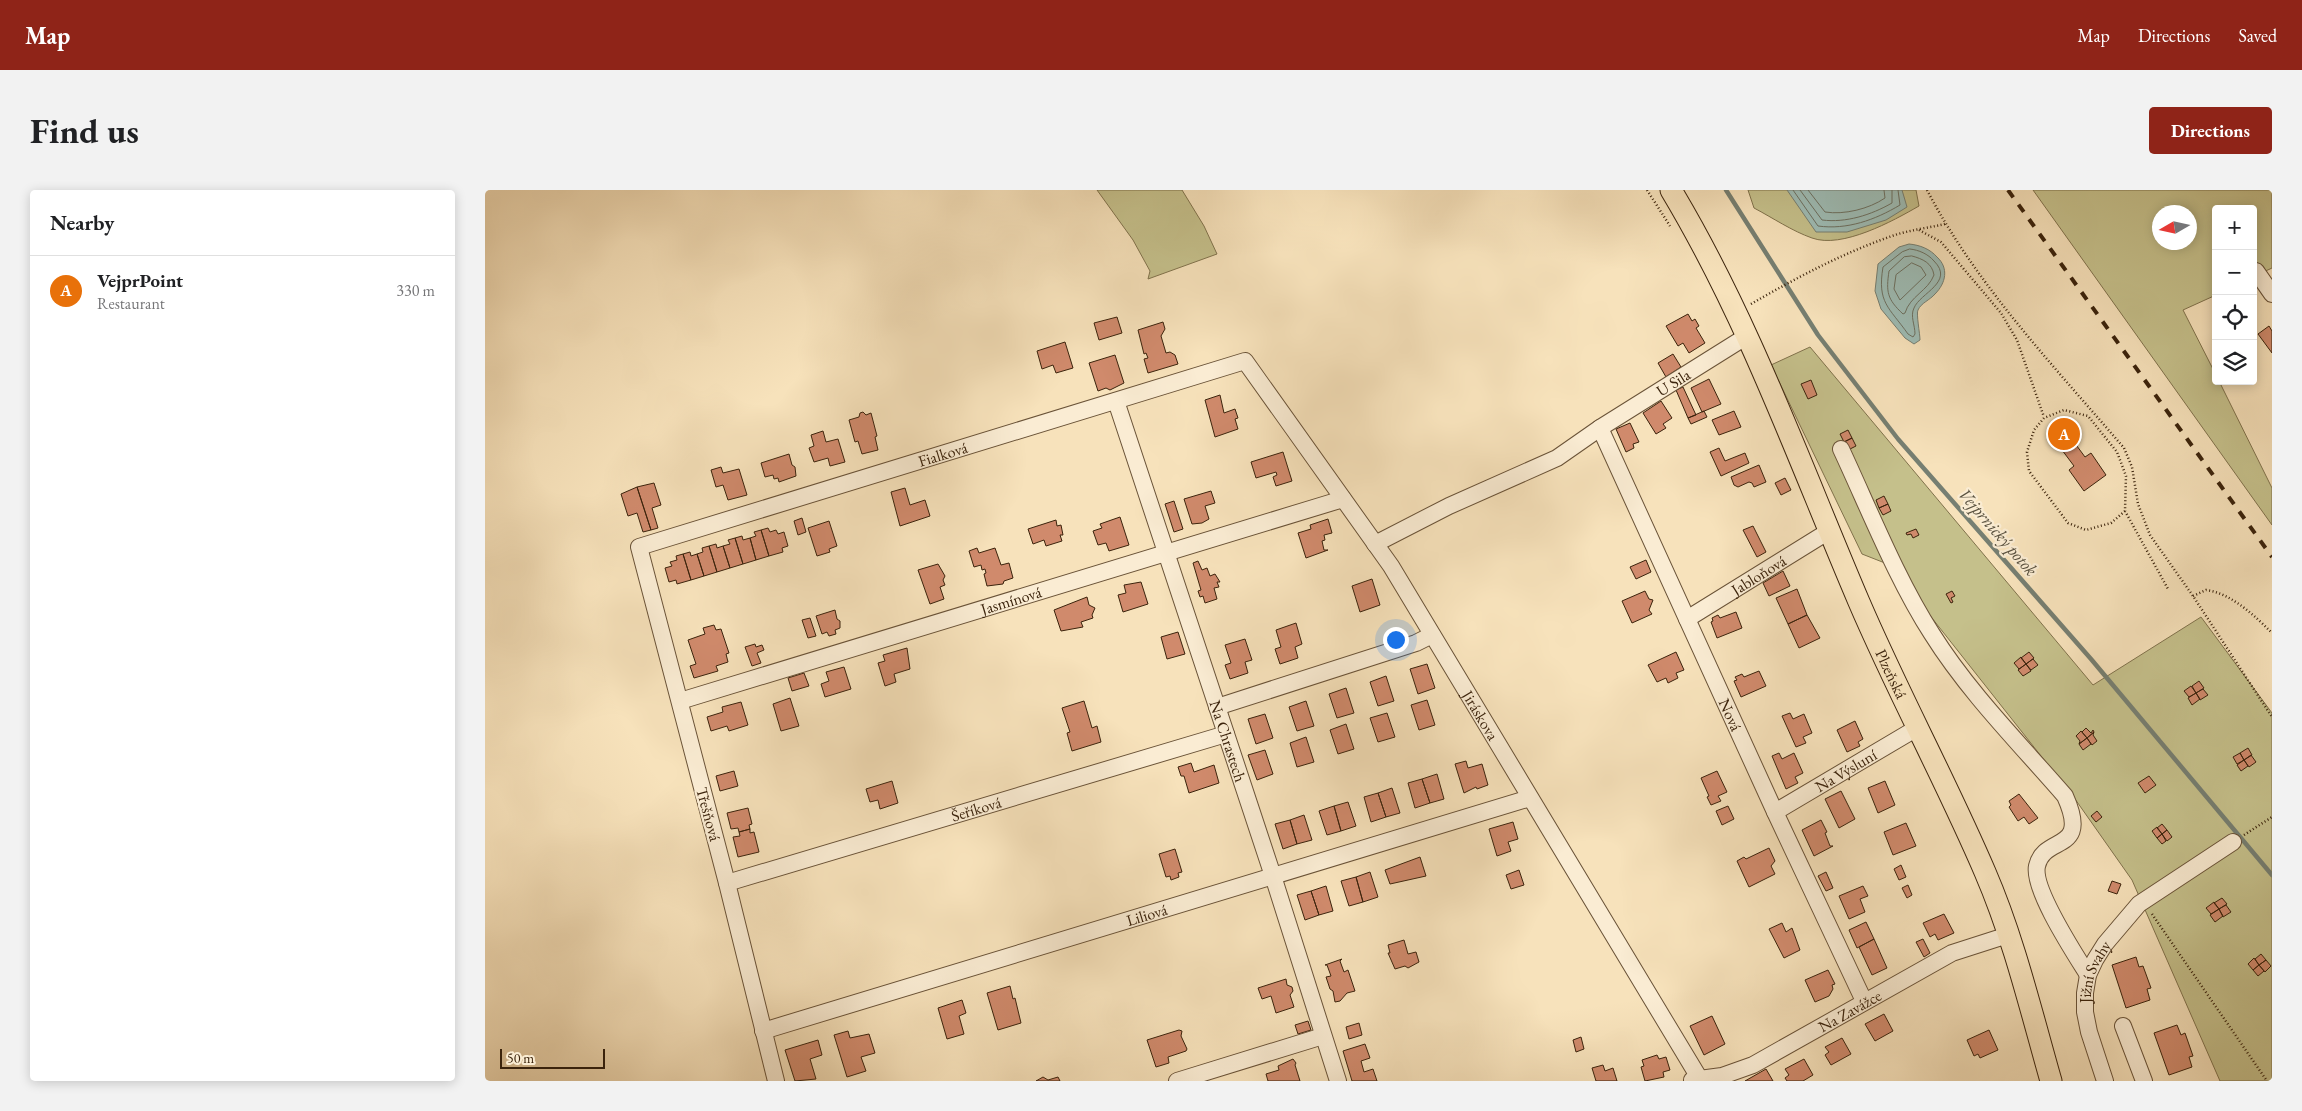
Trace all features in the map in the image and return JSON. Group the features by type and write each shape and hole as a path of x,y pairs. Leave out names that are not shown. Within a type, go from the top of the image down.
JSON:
{"main road":[{"name":"Plzeňská","path":"1671,190 1717,272 1736,312 1874,637 1985,872 2008,935 2051,1081"}],"street":[{"path":"2257,272 2272,294"},
{"name":"U Sila","path":"1375,544 1449,506 1557,458 1600,428 1747,336"},
{"name":"Fialková","path":"639,547 1245,361"},
{"name":"Jiráskova","path":"1245,361 1375,544 1531,798 1697,1080"},
{"name":"Na Chrastech","path":"1116,401 1273,876 1338,1081"},
{"name":"Nová","path":"1600,428 1775,812 1864,1001"},
{"path":"1841,449 1909,593 1932,635 1972,688 2065,796 2074,816 2073,828 2069,837 2043,853 2037,864 2037,873 2045,899 2069,945 2088,975"},
{"name":"Jasmínová","path":"680,701 1343,499"},
{"name":"Jabloňová","path":"1687,619 1829,531"},
{"name":"Třešňová","path":"639,547 727,883 776,1081"},
{"path":"1217,707 1416,643 1432,635"},
{"name":"Na Výsluní","path":"1775,812 1917,728"},
{"name":"Šeříková","path":"727,883 1226,734"},
{"name":"Liliová","path":"763,1032 1531,798"},
{"name":"Jižní Svahy","path":"2105,1081 2089,1032 2085,1012 2085,993 2088,975 2095,960 2105,944 2139,904 2233,842"},
{"name":"Na Zavážce","path":"1697,1080 1722,1076 1753,1065 1952,953 2008,935"},
{"path":"2123,1026 2144,1081"},
{"path":"1177,1081 1323,1036"}],"path":[{"path":"1927,190 1945,224 1988,287 2123,448 2131,467 2138,504 2149,535 2193,596 2272,717"},
{"path":"1736,312 1778,288 1863,247 1895,235 1945,224"},
{"path":"1919,230 1941,242 2001,313 2017,340 2044,418"},
{"path":"2125,510 2111,523 2086,530 2068,522 2029,471 2027,452 2034,430 2044,418 2064,410 2088,416 2117,452 2126,476 2125,510 2168,590"},
{"path":"2193,596 2206,590 2220,594 2253,616 2272,633"},
{"path":"2247,833 2272,817"},
{"path":"2139,904 2155,916 2267,1081"}],"shaded area":[{"path":"1097,190 1182,190 1204,226 1217,254 1148,279 1150,271 1133,240"},
{"path":"1748,190 1916,190 1919,206 1867,232 1838,240 1824,240 1797,232 1754,208"},
{"path":"2033,190 2272,190 2272,268 2257,275 2257,205 2212,205 2212,297 2183,310 2212,367 2212,385 2221,385 2272,488 2272,525"},
{"path":"1810,347 2093,685 2201,617 2272,713 2272,1081 2220,1081 2132,880 2075,799 1890,565 1862,554 1771,365"}],"water":[{"path":"1787,190 1902,190 1907,207 1886,220 1847,232 1816,232"},
{"path":"1909,244 1921,246 1934,254 1941,261 1945,271 1944,280 1939,290 1921,305 1918,310 1920,340 1914,344 1905,338 1881,309 1875,291 1878,264 1899,247"}],"building":[{"path":"1688,314 1692,321 1695,319 1699,326 1696,328 1705,343 1689,353 1683,343 1678,346 1666,326"},
{"path":"1117,317 1122,333 1099,340 1094,323"},
{"path":"1163,322 1165,329 1161,336 1166,353 1170,352 1175,355 1178,364 1148,373 1144,359 1148,358 1146,353 1144,354 1138,330"},
{"path":"2269,326 2272,331 2272,353 2258,334"},
{"path":"1065,342 1073,368 1056,373 1053,365 1042,369 1037,351"},
{"path":"1673,354 1681,367 1666,377 1658,363"},
{"path":"1115,355 1124,383 1110,390 1106,388 1098,391 1089,363"},
{"path":"1709,379 1721,404 1702,412 1691,388"},
{"path":"1811,380 1817,395 1808,399 1801,384"},
{"path":"1683,387 1696,415 1688,418 1676,390"},
{"path":"1220,395 1224,413 1235,409 1238,418 1235,419 1238,429 1215,437 1205,400"},
{"path":"1661,401 1672,418 1663,424 1666,428 1656,434 1643,413"},
{"path":"1704,411 1707,417 1691,424 1688,418"},
{"path":"1734,411 1741,427 1719,435 1712,420"},
{"path":"863,412 866,415 871,413 877,436 875,437 878,450 862,454 858,441 855,442 849,420 859,417 860,413"},
{"path":"1630,423 1639,442 1633,444 1634,448 1626,452 1616,429"},
{"path":"1848,430 1852,438 1844,442 1840,434"},
{"path":"823,431 826,442 838,439 845,462 830,466 828,458 814,462 809,448 814,446 811,435"},
{"path":"1852,438 1856,446 1848,450 1844,442"},
{"path":"2074,442 2085,457 2091,453 2106,475 2084,491 2069,470 2074,466 2062,450"},
{"path":"1719,448 1725,461 1745,453 1749,463 1721,476 1710,452"},
{"path":"1283,452 1292,481 1276,486 1273,477 1277,475 1276,472 1256,478 1251,462"},
{"path":"789,454 792,465 795,467 796,476 779,482 778,478 774,479 773,475 765,477 761,463"},
{"path":"1759,465 1766,482 1754,487 1749,482 1738,487 1734,485 1731,477"},
{"path":"721,467 723,473 739,469 747,495 728,500 723,485 716,487 711,470"},
{"path":"1785,478 1791,490 1781,495 1775,483"},
{"path":"654,483 661,505 652,508 658,528 651,530 637,487"},
{"path":"637,487 651,530 643,532 637,513 628,516 621,494"},
{"path":"905,488 910,505 925,500 930,516 900,526 891,492"},
{"path":"1211,491 1215,503 1205,506 1209,519 1202,523 1192,524 1184,499"},
{"path":"1884,496 1888,504 1879,508 1876,500"},
{"path":"1174,501 1183,529 1174,532 1165,504"},
{"path":"1888,504 1891,511 1883,515 1879,508"},
{"path":"1120,517 1129,545 1109,551 1106,543 1098,545 1093,531 1102,528 1100,524"},
{"path":"802,518 806,532 798,535 794,521"},
{"path":"1328,519 1332,533 1324,535 1325,540 1322,541 1324,550 1328,550 1306,558 1298,533 1311,529 1310,525"},
{"path":"1056,520 1057,526 1061,525 1063,535 1060,535 1062,541 1046,546 1044,540 1033,544 1028,529"},
{"path":"829,521 837,546 829,549 830,552 817,556 808,528"},
{"path":"1753,526 1766,552 1757,557 1743,530"},
{"path":"768,528 770,532 776,530 778,534 784,532 788,546 782,548 783,552 769,556 761,530"},
{"path":"1916,529 1919,535 1913,538 1911,534 1907,535 1906,533"},
{"path":"761,530 769,556 756,560 750,538 756,536 754,532"},
{"path":"742,536 743,540 750,538 756,560 743,564 735,538"},
{"path":"735,538 743,564 730,568 723,546 730,544 728,540"},
{"path":"716,544 717,548 723,546 730,568 717,572 709,546"},
{"path":"709,546 717,572 704,576 697,554 703,552 702,548"},
{"path":"977,548 979,553 995,548 1001,565 1009,563 1013,578 1004,581 1003,584 987,586 984,574 986,573 985,569 982,570 981,565 974,567 969,551"},
{"path":"690,552 691,556 697,554 704,576 691,580 683,554"},
{"path":"683,554 691,580 677,584 676,580 669,582 665,568 672,566 670,562 677,560 676,556"},
{"path":"1646,560 1651,572 1636,579 1630,567"},
{"path":"1198,561 1202,570 1207,568 1210,576 1215,574 1220,582 1217,582 1219,587 1214,588 1217,599 1205,603 1203,596 1200,597 1198,591 1201,590 1193,563"},
{"path":"938,564 945,576 943,580 945,585 940,587 944,599 930,604 918,570"},
{"path":"1783,571 1790,586 1769,596 1763,583"},
{"path":"1372,579 1380,605 1360,612 1352,586"},
{"path":"1141,582 1148,604 1123,612 1118,595 1126,593 1124,585"},
{"path":"1797,589 1807,615 1788,624 1776,598"},
{"path":"1645,591 1649,599 1653,600 1649,610 1652,614 1632,623 1622,601"},
{"path":"1952,591 1955,596 1951,598 1953,602 1951,603 1946,594"},
{"path":"1087,597 1089,605 1095,608 1092,615 1093,618 1081,622 1083,627 1061,631 1054,610"},
{"path":"835,610 837,619 840,621 840,628 835,630 836,634 829,636 827,632 822,634 816,616"},
{"path":"1736,612 1742,628 1717,638 1711,622 1713,621 1712,618 1718,615 1720,618"},
{"path":"1807,615 1820,638 1799,648 1788,624"},
{"path":"810,618 816,636 808,638 802,620"},
{"path":"1296,623 1302,644 1295,647 1298,658 1280,664 1275,649 1281,647 1276,630"},
{"path":"714,625 716,630 721,629 729,653 726,654 728,662 716,666 718,671 694,678 690,666 696,664 688,640 705,634 703,628"},
{"path":"1178,632 1185,654 1167,659 1161,637"},
{"path":"1245,639 1252,660 1245,662 1248,673 1230,679 1225,665 1231,663 1225,645"},
{"path":"755,644 756,647 762,645 764,650 757,653 761,663 752,666 745,647"},
{"path":"907,648 910,669 894,674 896,682 885,686 878,663 885,661 883,655"},
{"path":"1676,652 1684,670 1676,673 1678,678 1668,683 1666,678 1657,682 1648,665"},
{"path":"2029,652 2034,658 2026,664 2021,658"},
{"path":"2021,657 2026,664 2019,669 2014,663"},
{"path":"2033,659 2038,665 2031,670 2026,664"},
{"path":"1427,664 1435,688 1418,694 1410,669"},
{"path":"2026,664 2031,671 2023,676 2018,670"},
{"path":"844,667 851,689 825,697 821,684 829,681 826,672"},
{"path":"1759,671 1766,686 1741,697 1734,681 1737,680 1735,677 1742,674 1744,677"},
{"path":"804,673 809,686 792,691 788,678"},
{"path":"1386,676 1394,701 1378,706 1370,682"},
{"path":"2199,681 2204,688 2196,693 2192,686"},
{"path":"2191,686 2196,693 2189,697 2184,691"},
{"path":"1346,688 1354,713 1337,718 1329,694"},
{"path":"2203,689 2208,695 2200,700 2196,693"},
{"path":"2196,693 2200,699 2192,705 2188,698"},
{"path":"790,698 799,726 781,731 773,704"},
{"path":"1427,700 1435,725 1419,730 1411,705"},
{"path":"1084,701 1092,728 1097,726 1101,742 1072,751 1067,733 1070,732 1062,708"},
{"path":"1306,701 1314,726 1297,731 1289,707"},
{"path":"741,702 748,725 729,731 727,726 711,731 707,717 723,712 722,707"},
{"path":"1387,713 1395,737 1378,742 1370,718"},
{"path":"1790,713 1793,719 1804,714 1812,733 1803,737 1806,743 1796,747 1782,716"},
{"path":"1265,714 1273,738 1256,744 1248,719"},
{"path":"1855,721 1863,739 1858,742 1860,746 1847,752 1837,730"},
{"path":"1346,724 1354,749 1338,754 1330,730"},
{"path":"2086,728 2091,733 2093,730 2094,732 2087,738 2082,732"},
{"path":"2081,731 2087,738 2079,744 2080,741 2076,736"},
{"path":"2094,732 2093,735 2097,741 2092,745 2087,738"},
{"path":"1306,737 1314,762 1297,767 1290,743"},
{"path":"2087,738 2091,744 2083,750 2079,744"},
{"path":"2248,748 2252,755 2244,760 2240,753"},
{"path":"1265,750 1273,774 1257,780 1248,755"},
{"path":"1779,753 1782,759 1794,753 1803,773 1795,777 1798,783 1786,789 1772,756"},
{"path":"2240,753 2244,760 2237,764 2233,757"},
{"path":"2251,755 2256,762 2249,767 2244,760"},
{"path":"2244,760 2248,766 2241,771 2237,765"},
{"path":"1466,761 1468,768 1482,764 1488,785 1477,789 1476,787 1464,793 1455,764"},
{"path":"1191,763 1194,772 1214,765 1219,783 1189,793 1184,776 1181,776 1178,767"},
{"path":"734,771 738,786 720,791 716,776"},
{"path":"1717,771 1727,792 1718,796 1721,801 1711,805 1701,778"},
{"path":"1437,774 1444,799 1430,803 1422,779"},
{"path":"2149,776 2156,785 2145,793 2138,783"},
{"path":"1422,779 1430,803 1415,808 1408,783"},
{"path":"892,781 898,803 880,809 878,800 870,802 866,789"},
{"path":"1885,781 1895,805 1878,813 1868,788"},
{"path":"1392,788 1400,813 1386,817 1378,793"},
{"path":"1841,791 1855,819 1839,828 1825,799"},
{"path":"1378,793 1386,817 1371,822 1364,797"},
{"path":"2019,794 2038,818 2029,824 2024,817 2018,821 2009,807 2011,805 2009,801"},
{"path":"1348,802 1356,826 1341,831 1334,806"},
{"path":"1334,806 1341,831 1327,835 1319,811"},
{"path":"1728,806 1734,819 1722,825 1716,811"},
{"path":"748,808 752,824 749,825 750,829 739,832 738,828 731,829 727,813"},
{"path":"2097,811 2102,817 2096,822 2091,816"},
{"path":"1304,815 1312,840 1297,844 1290,820"},
{"path":"1290,820 1297,844 1283,849 1275,824"},
{"path":"1821,820 1827,832 1825,833 1830,846 1833,846 1814,856 1802,830"},
{"path":"1513,822 1518,839 1508,842 1511,851 1497,856 1489,829"},
{"path":"1906,823 1916,846 1893,855 1884,832"},
{"path":"2162,824 2167,830 2162,834 2157,828"},
{"path":"2157,827 2162,834 2157,838 2152,831"},
{"path":"750,829 750,833 754,832 759,852 738,857 733,837 740,836 739,832"},
{"path":"2167,830 2172,837 2167,841 2162,834"},
{"path":"2162,834 2166,841 2162,844 2157,838"},
{"path":"1769,848 1775,861 1771,866 1775,874 1749,887 1737,861 1744,857 1746,859"},
{"path":"1175,849 1182,872 1178,873 1179,877 1171,880 1170,876 1166,877 1159,854"},
{"path":"1420,857 1426,876 1390,884 1385,870"},
{"path":"1901,865 1906,877 1899,880 1894,869"},
{"path":"1519,870 1524,885 1511,889 1506,875"},
{"path":"1370,872 1378,897 1363,902 1356,877"},
{"path":"1826,872 1833,888 1826,891 1818,876"},
{"path":"1356,877 1363,902 1349,906 1341,881"},
{"path":"2112,881 2121,884 2117,894 2108,891"},
{"path":"1908,885 1912,895 1907,898 1902,888"},
{"path":"1326,886 1333,911 1319,915 1311,891"},
{"path":"1863,886 1868,896 1860,899 1865,912 1849,919 1839,896"},
{"path":"1311,891 1319,915 1305,920 1297,895"},
{"path":"2222,898 2227,904 2219,909 2214,903"},
{"path":"2214,902 2219,909 2211,914 2206,908"},
{"path":"2226,905 2231,912 2223,917 2219,909"},
{"path":"2219,909 2223,916 2215,922 2210,915"},
{"path":"1944,914 1954,933 1938,940 1935,934 1930,937 1923,923"},
{"path":"1866,922 1874,939 1857,948 1849,930"},
{"path":"1782,923 1786,932 1792,928 1800,950 1784,958 1769,929"},
{"path":"1874,939 1887,968 1872,975 1859,947"},
{"path":"1923,939 1930,953 1924,957 1916,942"},
{"path":"1404,940 1408,954 1416,952 1419,962 1408,968 1405,966 1395,969 1388,953 1390,953 1388,945"},
{"path":"2261,954 2266,960 2259,965 2255,959"},
{"path":"2136,957 2139,967 2143,966 2151,988 2147,989 2150,1000 2126,1008 2112,965"},
{"path":"2254,958 2259,965 2253,970 2248,964"},
{"path":"1342,959 1340,961 1344,972 1348,970 1355,991 1347,993 1340,1001 1335,1002 1333,991 1330,989 1326,977 1331,976 1327,965 1325,965"},
{"path":"2266,960 2271,966 2265,972 2259,965"},
{"path":"2259,965 2264,971 2258,976 2253,970"},
{"path":"1828,970 1835,984 1832,985 1833,989 1829,996 1815,1002 1805,980"},
{"path":"1286,979 1287,985 1292,987 1293,991 1290,995 1294,1007 1276,1013 1271,996 1262,999 1258,988"},
{"path":"1010,986 1021,1023 998,1030 987,993"},
{"path":"962,1000 966,1013 959,1016 964,1034 947,1039 938,1008"},
{"path":"1884,1014 1893,1031 1875,1041 1865,1024"},
{"path":"1712,1016 1725,1044 1704,1055 1690,1026"},
{"path":"1308,1021 1311,1030 1298,1034 1295,1025"},
{"path":"1359,1023 1362,1035 1349,1039 1346,1027"},
{"path":"2177,1025 2181,1035 2185,1033 2193,1056 2189,1057 2192,1067 2169,1075 2154,1033"},
{"path":"1179,1030 1182,1031 1181,1036 1187,1049 1186,1051 1168,1057 1169,1063 1156,1067 1147,1040"},
{"path":"1989,1030 1998,1050 1980,1058 1978,1054 1974,1056 1967,1040"},
{"path":"848,1031 850,1038 869,1034 875,1053 861,1057 866,1071 847,1077 834,1035"},
{"path":"1581,1037 1584,1049 1576,1052 1573,1040"},
{"path":"1842,1038 1851,1054 1831,1065 1825,1055 1829,1052 1825,1047"},
{"path":"818,1040 822,1055 810,1059 816,1079 795,1081 785,1050"},
{"path":"1365,1044 1370,1058 1361,1061 1364,1072 1373,1069 1377,1081 1352,1081 1343,1051"},
{"path":"1657,1055 1659,1059 1666,1057 1670,1070 1663,1072 1664,1077 1645,1081 1641,1067 1644,1066 1642,1060"},
{"path":"1293,1059 1296,1063 1300,1081 1268,1081 1266,1074 1279,1070 1278,1066"},
{"path":"1804,1059 1813,1075 1803,1081 1787,1081 1785,1078 1789,1075 1785,1069"},
{"path":"1603,1065 1605,1071 1613,1068 1617,1081 1596,1081 1592,1068"},
{"path":"1766,1069 1773,1081 1745,1081"},
{"path":"1043,1077 1048,1080 1058,1077 1060,1081 1036,1081"}],"waterway":[{"name":"Vejprnický potok","path":"1726,190 1818,335 1898,439 2091,659 2272,875"}],"railway":[{"path":"2008,190 2272,557"}],"place":[{"name":"VejprPoint","path":"2064,434"}]}
